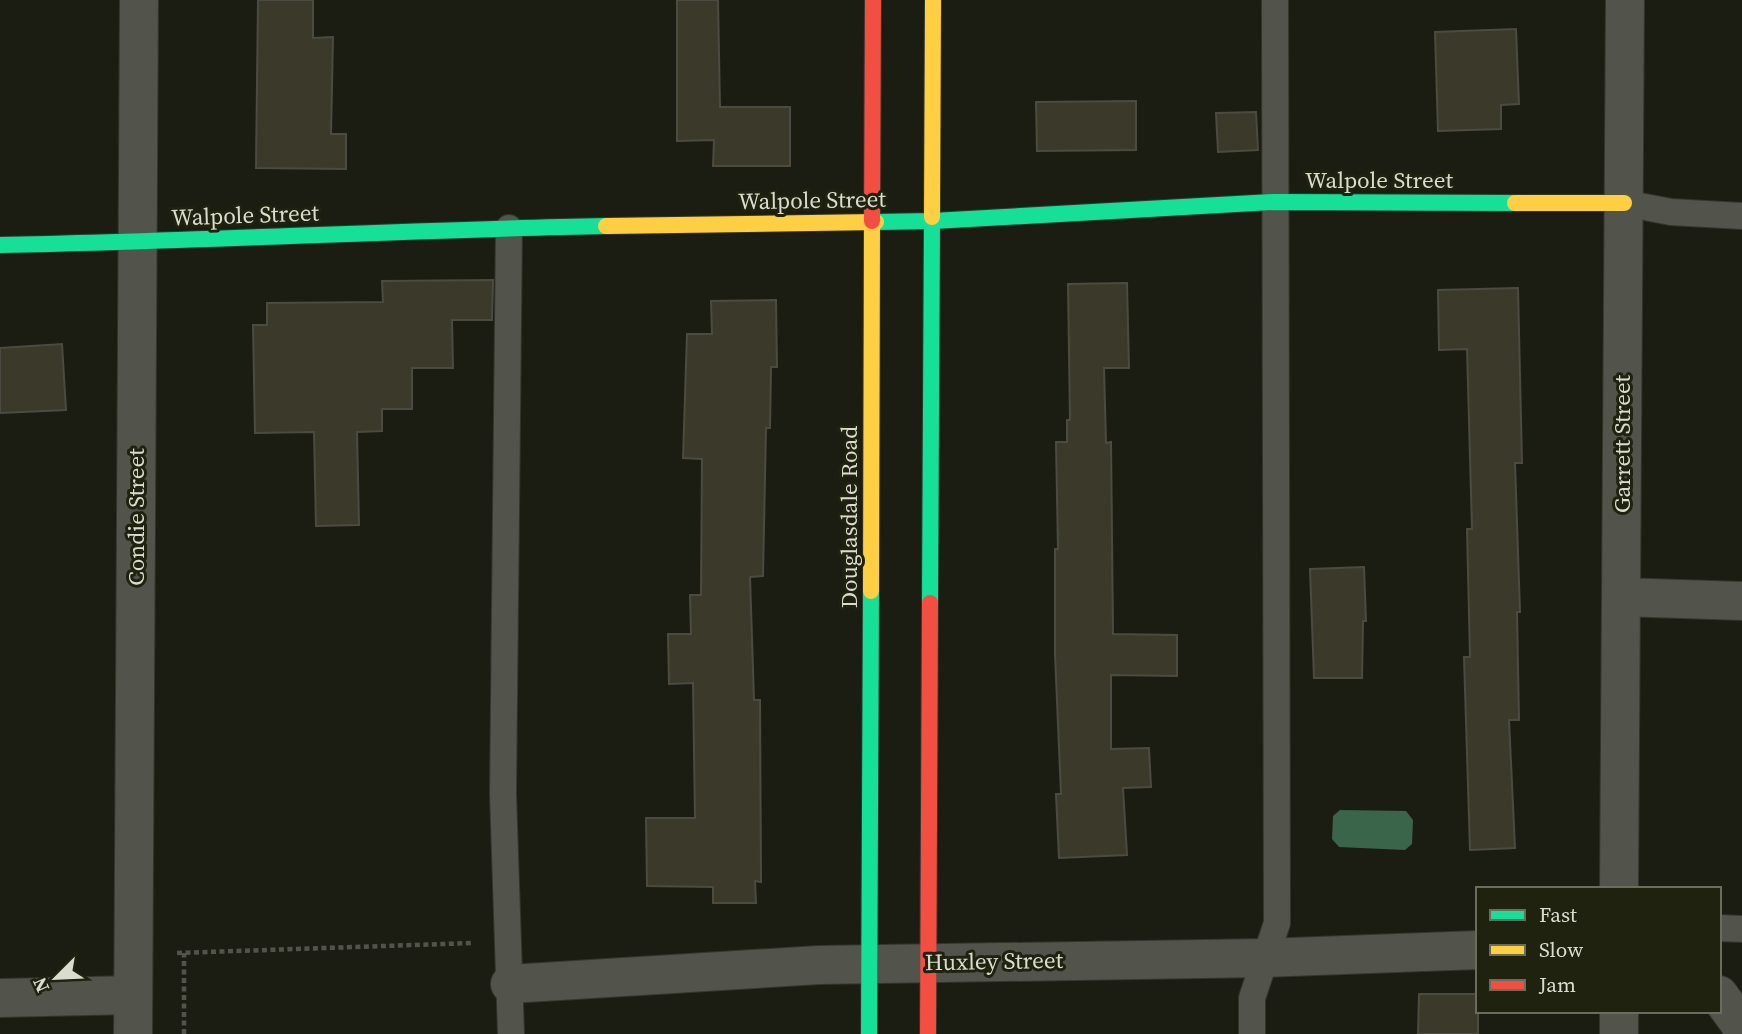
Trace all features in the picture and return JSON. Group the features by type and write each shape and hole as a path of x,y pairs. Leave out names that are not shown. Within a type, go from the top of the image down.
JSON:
{"street":[{"name":"Condie Street","path":"133,1034 139,0"},
{"name":"Douglasdale Road","path":"869,1034 873,0"},
{"path":"928,1034 933,0"},
{"name":"Garrett Street","path":"1619,887 1625,0"},
{"name":"Walpole Street","path":"0,245 509,228 933,221 1274,202 1624,203"},
{"path":"1621,597 1742,601"},
{"name":"Huxley Street","path":"510,984 819,965 1264,958 1476,950"},
{"path":"0,998 133,995"},
{"path":"1721,998 1742,1031"},
{"path":"1619,1013 1619,1034"}],"lane":[{"path":"1252,1034 1252,998 1277,923 1275,0"},
{"path":"1624,203 1671,212 1742,216"},
{"path":"509,228 503,794 511,1034"},
{"path":"1721,928 1742,929"}],"path":[{"path":"167,953 509,942"},
{"path":"184,953 184,1034"}],"shaded area":[{"path":"1340,810 1406,811 1413,820 1412,844 1405,850 1339,847 1332,839 1333,816"}],"building":[{"path":"258,0 313,0 313,38 333,37 331,134 346,134 346,169 256,168"},
{"path":"677,0 718,0 720,107 790,107 790,166 713,166 714,140 677,141"},
{"path":"1516,29 1519,104 1501,105 1501,129 1438,131 1435,32"},
{"path":"1136,101 1136,150 1037,151 1036,102"},
{"path":"1256,112 1258,150 1218,152 1216,113"},
{"path":"493,280 492,320 452,320 453,368 412,368 412,409 382,409 382,431 357,432 359,525 316,526 314,432 255,433 253,325 267,325 267,303 383,302 382,281"},
{"path":"1127,283 1129,368 1104,368 1106,443 1111,442 1113,634 1177,635 1177,676 1111,675 1111,749 1149,748 1151,787 1123,788 1127,855 1059,858 1056,794 1061,794 1055,654 1055,549 1058,549 1056,442 1067,442 1067,420 1070,420 1068,284"},
{"path":"1518,288 1522,463 1515,463 1520,612 1517,612 1519,720 1509,720 1515,848 1470,850 1464,657 1470,657 1467,529 1472,529 1467,349 1439,350 1438,290"},
{"path":"776,300 777,367 771,367 770,428 766,428 763,576 750,577 754,700 760,700 761,882 755,881 756,903 713,903 713,887 647,886 646,818 695,818 693,683 669,684 668,634 691,634 690,595 701,595 702,459 683,458 687,334 712,334 711,301"},
{"path":"62,344 66,410 0,413 0,348"},
{"path":"1364,567 1366,621 1363,621 1362,678 1314,678 1310,569"},
{"path":"1419,994 1476,994 1478,1034 1418,1034"}],"traffic: fast":[{"path":"876,222 1274,202 1515,203"},
{"path":"930,603 932,217"},
{"path":"0,245 606,226"},
{"path":"869,1034 871,591"}],"traffic: slow":[{"path":"932,217 933,0"},
{"path":"1515,203 1624,203"},
{"path":"871,591 872,221"},
{"path":"606,226 876,222"}],"traffic: jam":[{"path":"872,221 873,0"},
{"path":"928,1034 930,603"}]}
